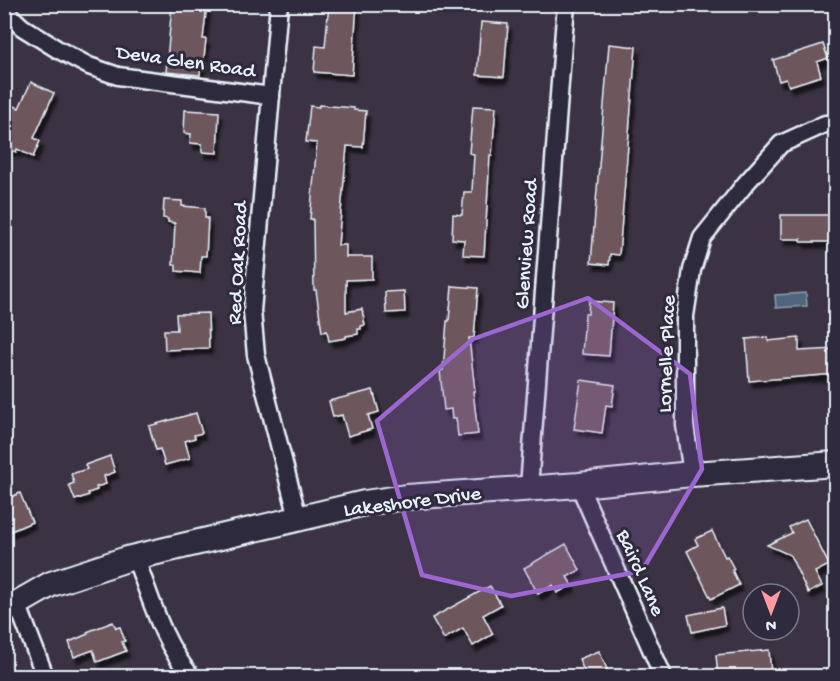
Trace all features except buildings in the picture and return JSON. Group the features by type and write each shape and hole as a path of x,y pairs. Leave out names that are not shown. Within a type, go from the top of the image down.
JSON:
{"street":[{"name":"Red Oak Road","path":"279,4 252,311 256,355 298,518"},
{"name":"Glenview Road","path":"529,487 566,4"},
{"name":"Deva Glen Road","path":"4,10 22,27 57,49 89,66 118,76 271,96"},
{"name":"Lornelle Place","path":"692,474 685,425 685,316 692,270 702,238 781,144 825,124 836,124"},
{"name":"Lakeshore Drive","path":"11,607 51,584 135,557 298,518 407,496 579,485 836,464"},
{"name":"Baird Lane","path":"579,485 663,676"},
{"path":"135,557 168,642 191,676"},
{"path":"11,607 45,676"}],"highlighted area":[{"path":"588,298 690,374 702,469 642,571 511,596 422,575 377,421 473,339"}],"water":[{"path":"806,293 807,306 776,308 775,295"}]}
